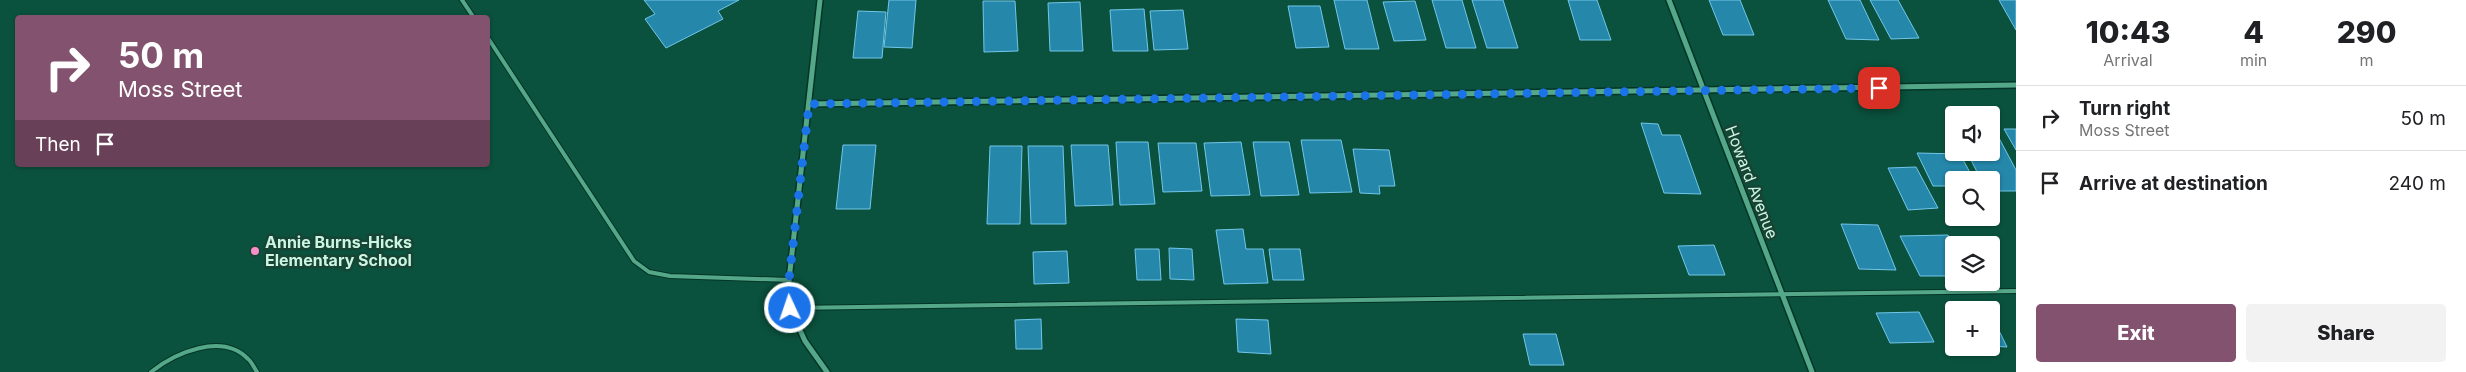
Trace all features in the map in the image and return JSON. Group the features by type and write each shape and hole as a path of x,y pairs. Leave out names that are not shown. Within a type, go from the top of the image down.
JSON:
{"street":[{"path":"820,0 789,280 790,308 805,341 827,372"},
{"name":"Howard Avenue","path":"1669,0 1812,372"},
{"path":"809,104 2016,85"}],"lane":[{"path":"462,0 472,15"},
{"path":"490,41 634,261 649,272 670,276 789,280"},
{"path":"790,308 2016,291"},
{"path":"151,372 167,360 183,352 200,348 218,347 245,355 253,363 257,372"}],"building":[{"path":"644,0 739,0 718,11 723,19 666,48 645,19 655,14"},
{"path":"889,0 916,0 912,48 884,47"},
{"path":"1334,0 1367,0 1379,49 1345,49"},
{"path":"1432,0 1462,0 1476,48 1446,48"},
{"path":"1472,0 1503,0 1518,48 1487,48"},
{"path":"1568,0 1597,0 1611,40 1580,40"},
{"path":"1709,0 1740,0 1754,35 1723,35"},
{"path":"1828,0 1860,0 1879,40 1846,39"},
{"path":"1870,0 1898,0 1919,38 1891,39"},
{"path":"1999,0 2016,0 2016,30"},
{"path":"983,1 1015,1 1018,51 984,52"},
{"path":"1415,1 1426,40 1394,41 1383,2"},
{"path":"1080,2 1083,51 1050,51 1048,3"},
{"path":"1288,6 1320,6 1329,47 1296,48"},
{"path":"1144,9 1148,51 1113,51 1110,10"},
{"path":"1183,10 1188,49 1154,50 1150,11"},
{"path":"858,11 886,12 882,58 853,58"},
{"path":"1641,123 1658,124 1662,135 1680,135 1701,194 1664,193"},
{"path":"2004,129 2016,129 2016,150"},
{"path":"1301,140 1341,140 1352,192 1310,193"},
{"path":"2000,140 2016,170 2016,191 2000,191 2000,171 1976,171 1972,161 2000,161"},
{"path":"1116,142 1148,142 1155,204 1120,205"},
{"path":"1241,142 1250,195 1211,196 1204,143"},
{"path":"1253,142 1289,142 1299,195 1261,196"},
{"path":"1158,143 1196,143 1202,191 1163,192"},
{"path":"843,145 876,145 870,209 836,209"},
{"path":"1071,145 1108,145 1113,205 1075,206"},
{"path":"990,146 1022,146 1020,224 987,224"},
{"path":"1028,146 1063,146 1066,224 1031,224"},
{"path":"1353,149 1389,150 1395,186 1379,186 1380,194 1360,193"},
{"path":"1917,153 1945,154 1945,161 1964,161 1969,171 1945,171 1945,186 1933,186"},
{"path":"1916,167 1938,208 1908,210 1888,168"},
{"path":"1841,224 1878,225 1896,270 1859,269"},
{"path":"1243,229 1246,249 1263,249 1268,283 1224,284 1216,230"},
{"path":"1948,235 1945,236 1945,276 1920,276 1900,236"},
{"path":"1714,245 1725,275 1689,275 1678,246"},
{"path":"1169,248 1192,249 1194,280 1170,279"},
{"path":"1135,249 1159,249 1161,280 1137,280"},
{"path":"1269,249 1300,249 1304,280 1273,280"},
{"path":"1067,251 1069,283 1034,284 1033,252"},
{"path":"1919,312 1934,342 1890,343 1876,313"},
{"path":"1041,319 1042,349 1016,349 1015,320"},
{"path":"1236,319 1268,320 1271,354 1238,352"},
{"path":"2000,333 2007,347 2000,347"},
{"path":"1523,334 1556,334 1564,365 1530,365"}],"place":[{"name":"Annie Burns-Hicks Elementary School","path":"255,251"}],"route":[{"path":"790,308 789,280 809,104 1879,88"}]}
